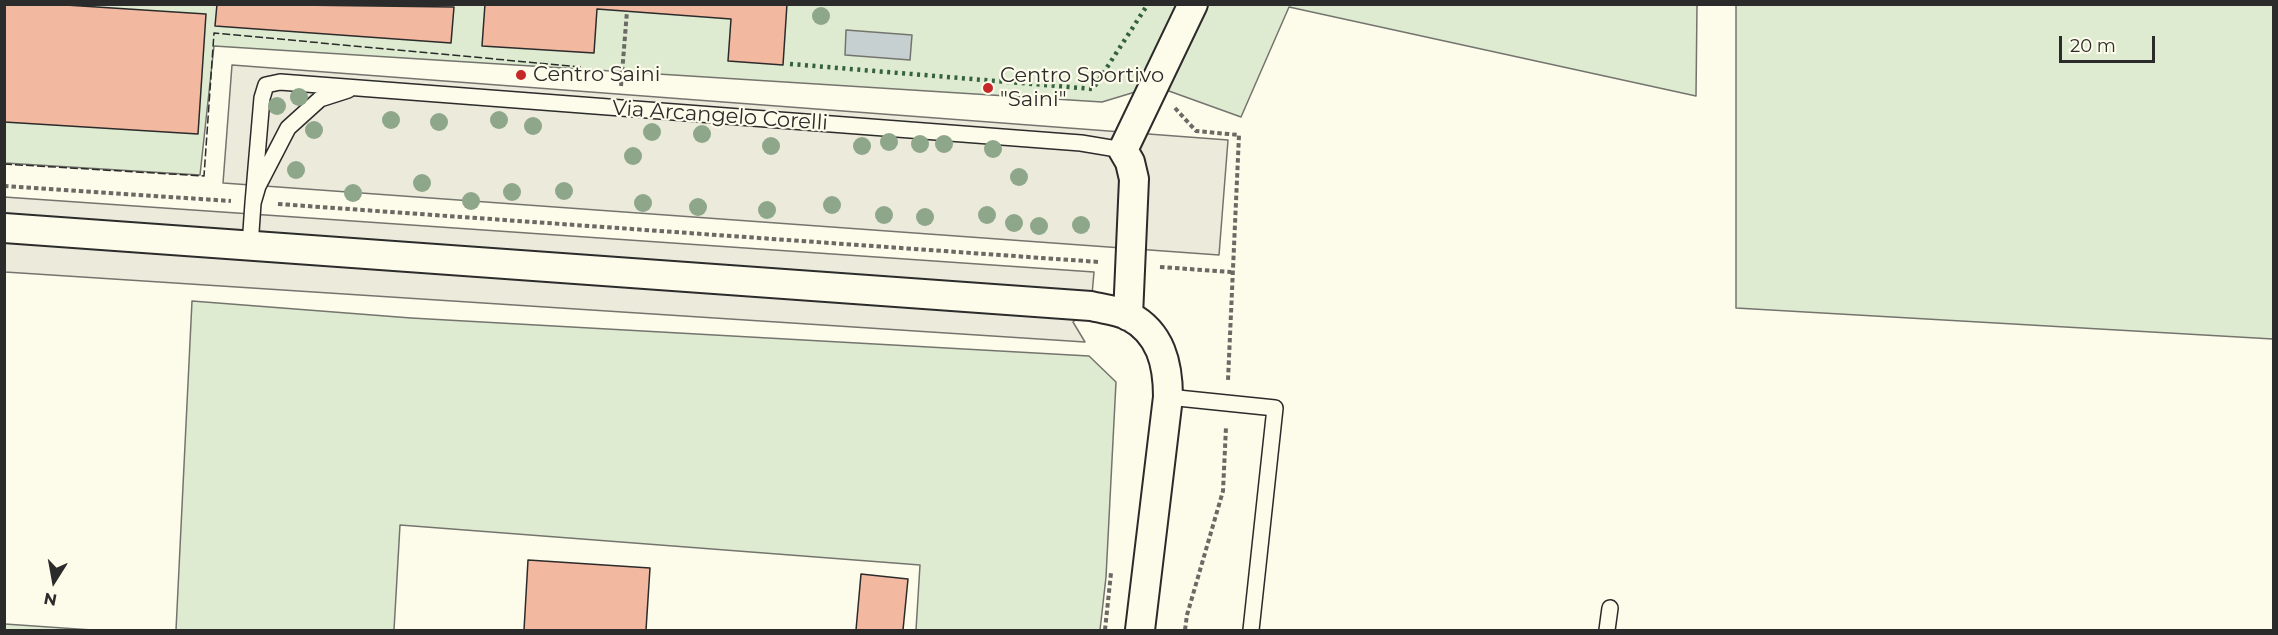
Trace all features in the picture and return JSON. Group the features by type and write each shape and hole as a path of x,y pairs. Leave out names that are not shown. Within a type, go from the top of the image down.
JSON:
{"street":[{"path":"1128,315 1134,179 1130,162 1123,150 1194,4"},
{"path":"4,228 1091,306 1128,315 1154,337 1163,353 1168,374 1140,630"}],"lane":[{"path":"253,203 262,98 266,85 280,82 354,88"},
{"name":"Via Arcangelo Corelli","path":"250,246 253,203 266,165 288,128 320,99 354,88 1069,142 1123,150"},
{"path":"1167,397 1275,408 1251,630"},
{"path":"1607,630 1610,608"}],"path":[{"path":"619,108 627,11"},
{"path":"1155,86 1196,131 1239,135 1231,272 1223,491 1187,615 1185,630"},
{"path":"4,186 1085,261"},
{"path":"1161,267 1231,272"},
{"path":"1105,630 1111,573"}],"green space":[{"name":"Centro Sportivo \"Saini\"","path":"4,5 1697,5 1696,96 1289,7 1241,117 1155,86 1102,102 214,46 200,175 5,163"},
{"path":"1736,5 2273,5 2273,339 1736,308"},
{"path":"192,301 411,318 1089,356 1116,382 1106,577 1100,630 916,630 920,565 400,525 394,630 176,630"},
{"path":"5,624 92,630 5,630"}],"shaded area":[{"path":"846,30 912,35 910,60 845,55"},
{"path":"232,65 1228,140 1219,255 223,183"},
{"path":"4,197 1094,272 1091,306 1073,322 1085,342 5,272"}],"building":[{"path":"4,4 50,4 206,14 198,134 4,122"},
{"path":"217,4 454,7 451,43 215,26"},
{"path":"485,4 787,4 783,65 728,61 731,19 597,9 594,53 482,46"},
{"path":"528,560 650,568 646,630 524,630"},
{"path":"861,574 908,579 903,630 856,630"}],"hedge":[{"path":"790,64 1093,89 1148,4"}],"fence":[{"path":"4,164 204,176 214,33 581,67"}],"place":[{"name":"Centro Saini","path":"521,75"},
{"name":"Centro Sportivo \"Saini\"","path":"988,88"}]}
